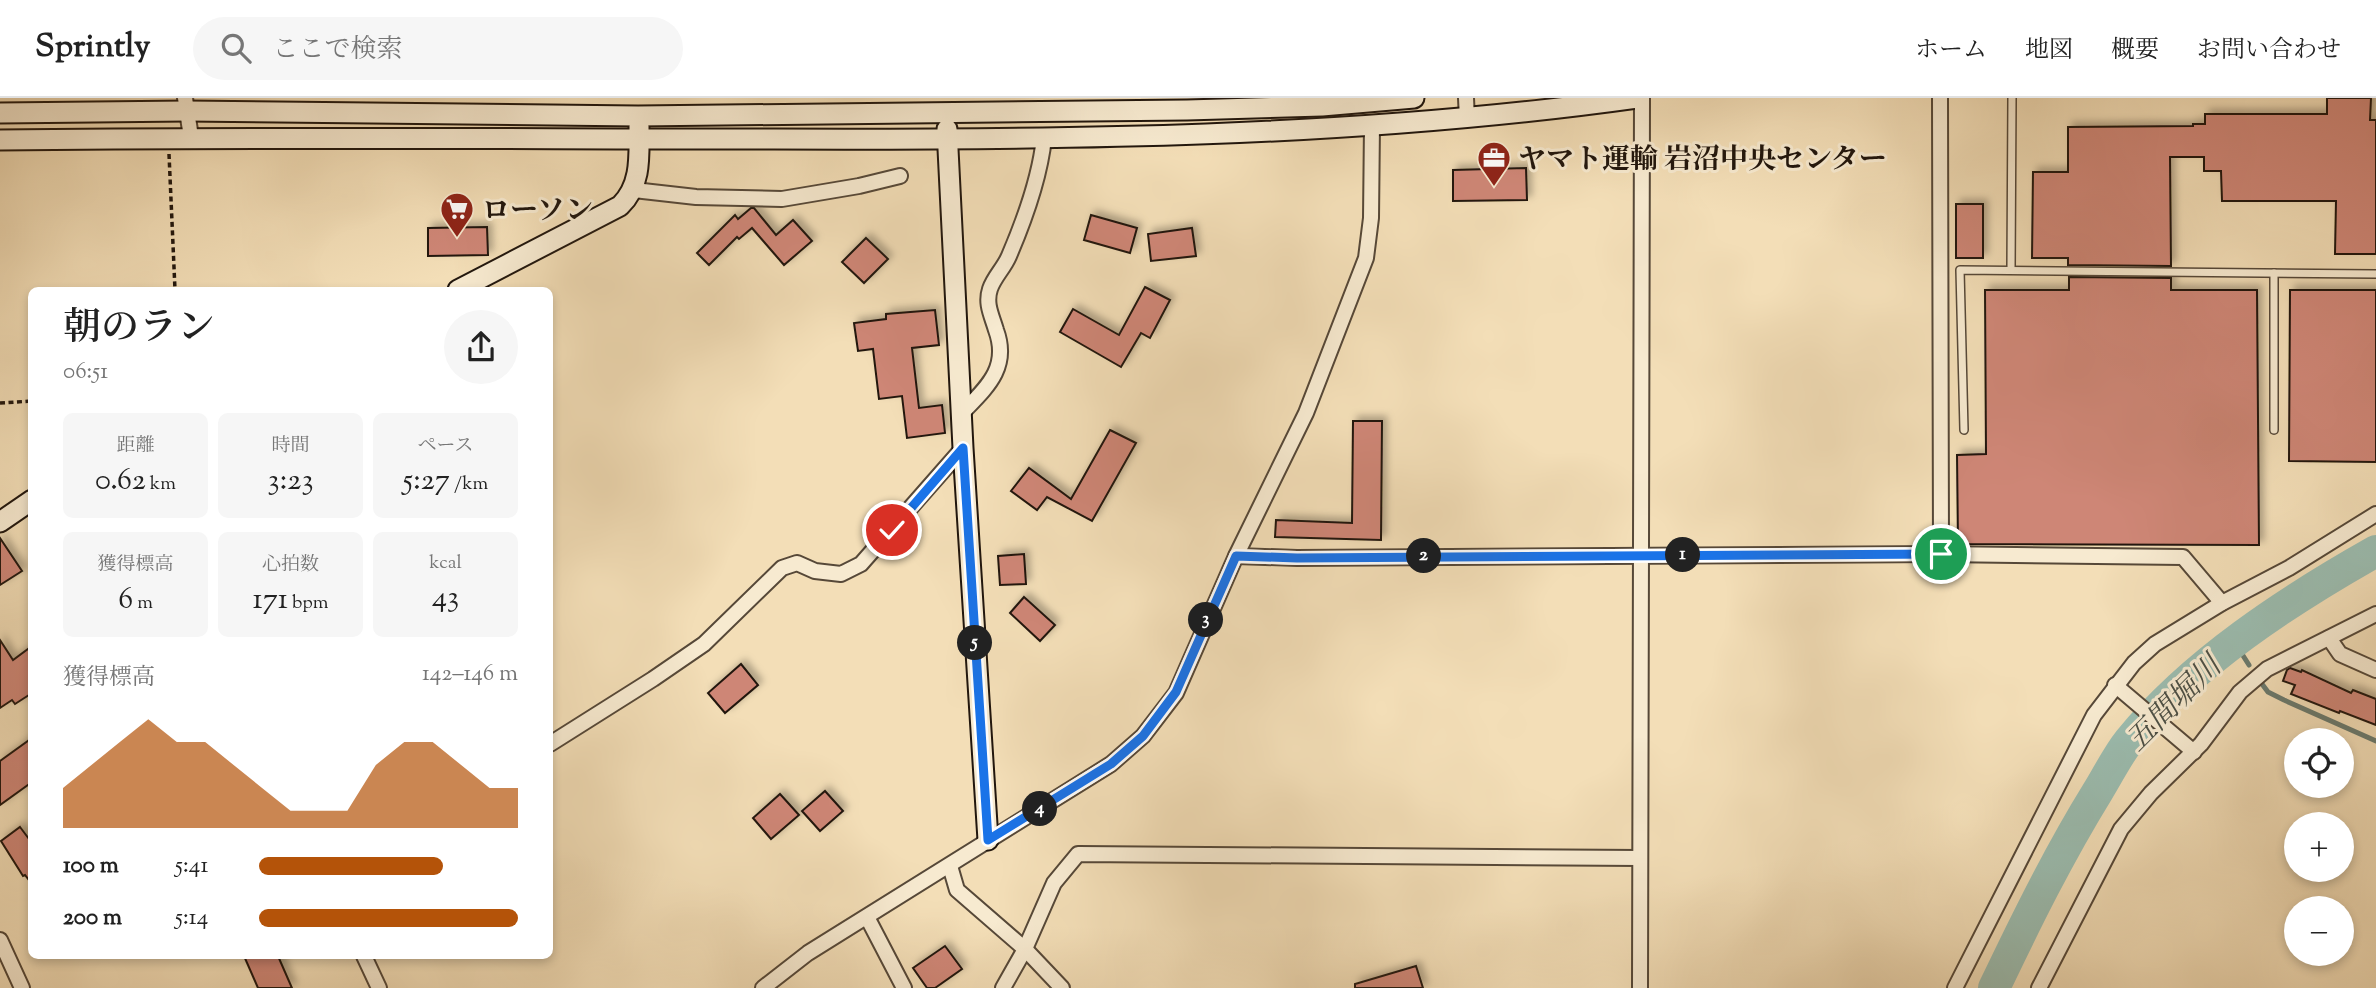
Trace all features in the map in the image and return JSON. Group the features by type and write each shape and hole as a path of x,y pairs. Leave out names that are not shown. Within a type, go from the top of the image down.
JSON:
{"main road":[{"path":"0,113 186,105 638,116 946,105 1187,110 1322,106 1414,98"},
{"path":"0,140 191,137 948,139 1175,136 1467,119 1640,98"},
{"path":"946,105 963,448 988,840"},
{"path":"464,287 620,206 634,190 639,139 638,116"},
{"path":"0,522 28,503"}],"street":[{"path":"1466,98 1467,119"},
{"path":"1640,98 1640,988"},
{"path":"1940,98 1941,554"},
{"path":"186,105 191,137"},
{"path":"763,988 808,953 1111,764 1143,736 1176,692 1236,556 1306,413 1366,258 1371,218 1372,125"},
{"path":"962,413 990,385 998,366 1001,348 989,313 990,287 1009,258 1040,166 1044,138"},
{"path":"634,190 696,197 782,199 900,176"},
{"path":"553,742 704,644 782,568 797,564 841,574 861,564 963,448"},
{"path":"1955,988 2094,715 2155,644 2222,603 2289,568 2376,514"},
{"path":"1236,556 1297,558 1941,554 2183,557 2222,603"},
{"path":"2039,988 2121,829 2189,749 2225,715 2241,692 2267,670 2376,614"},
{"path":"2329,638 2340,654 2376,670"},
{"path":"2118,687 2189,749"},
{"path":"1003,988 1025,949 1054,883 1078,854 1640,858"},
{"path":"950,866 957,890 1025,949 1062,988"},
{"path":"867,917 904,988"},
{"path":"0,940 5,963 22,988"},
{"path":"365,959 379,988"}],"lane":[{"path":"2011,271 2012,98"},
{"path":"1964,430 1960,270 2376,274"},
{"path":"2274,273 2274,430"}],"path":[{"path":"170,138 175,287"},
{"path":"0,403 28,401"}],"building":[{"path":"2327,98 2371,98 2370,120 2376,120 2376,254 2335,254 2336,201 2222,201 2221,171 2204,171 2204,157 2170,157 2171,266 2068,265 2068,258 2032,258 2033,172 2068,172 2068,127 2193,126 2205,124 2205,114 2327,114"},
{"path":"1526,168 1527,200 1453,201 1453,170"},
{"path":"1956,204 1983,204 1983,258 1956,258"},
{"path":"754,208 776,235 793,220 812,241 784,265 752,228 739,239 737,237 709,265 697,253 735,215 738,219"},
{"path":"1091,215 1137,228 1130,253 1084,240"},
{"path":"487,227 488,255 428,256 428,228"},
{"path":"1192,228 1196,256 1151,261 1148,234"},
{"path":"866,238 888,259 864,283 842,262"},
{"path":"2069,277 2171,278 2171,290 2257,290 2259,545 1958,544 1957,455 1986,454 1985,290 2069,290"},
{"path":"1145,287 1170,300 1150,338 1141,333 1121,367 1060,332 1073,309 1119,335"},
{"path":"2290,290 2376,290 2376,462 2289,461"},
{"path":"935,310 939,345 912,348 919,408 942,405 945,433 907,438 902,396 879,399 873,349 858,351 854,323 886,319 886,314"},
{"path":"1353,421 1382,421 1381,540 1275,537 1276,520 1352,523"},
{"path":"1110,430 1136,443 1092,521 1047,497 1037,510 1011,491 1029,468 1071,499"},
{"path":"0,538 22,571 0,585"},
{"path":"1024,554 1026,584 1000,585 998,556"},
{"path":"1024,597 1055,625 1040,641 1010,613"},
{"path":"0,640 13,660 28,649 28,696 15,704 12,700 0,708"},
{"path":"741,664 758,685 725,713 708,693"},
{"path":"2290,668 2301,672 2302,670 2351,693 2353,690 2376,699 2376,725 2291,694 2295,685 2283,681"},
{"path":"28,741 28,785 0,805 0,761"},
{"path":"825,791 843,811 820,831 802,811"},
{"path":"780,794 799,815 771,839 753,818"},
{"path":"20,827 28,838 28,879 23,876 1,841"},
{"path":"945,946 962,969 935,988 927,988 913,968"},
{"path":"245,959 279,959 292,988 258,988"},
{"path":"1416,966 1423,988 1355,988 1355,984"}],"waterway":[{"name":"五間堀川","path":"1994,988 2056,863 2117,759 2154,712 2182,685 2244,635 2310,590 2376,551"},
{"path":"2235,643 2249,665"},
{"path":"2259,680 2268,692 2376,741"}],"place":[{"name":"ヤマト運輸 岩沼中央センター","path":"1494,188"},
{"name":"ローソン","path":"457,239"}],"route":[{"path":"892,530 963,448 988,840 1111,764 1143,736 1176,692 1236,556 1297,558 1941,554"}]}
